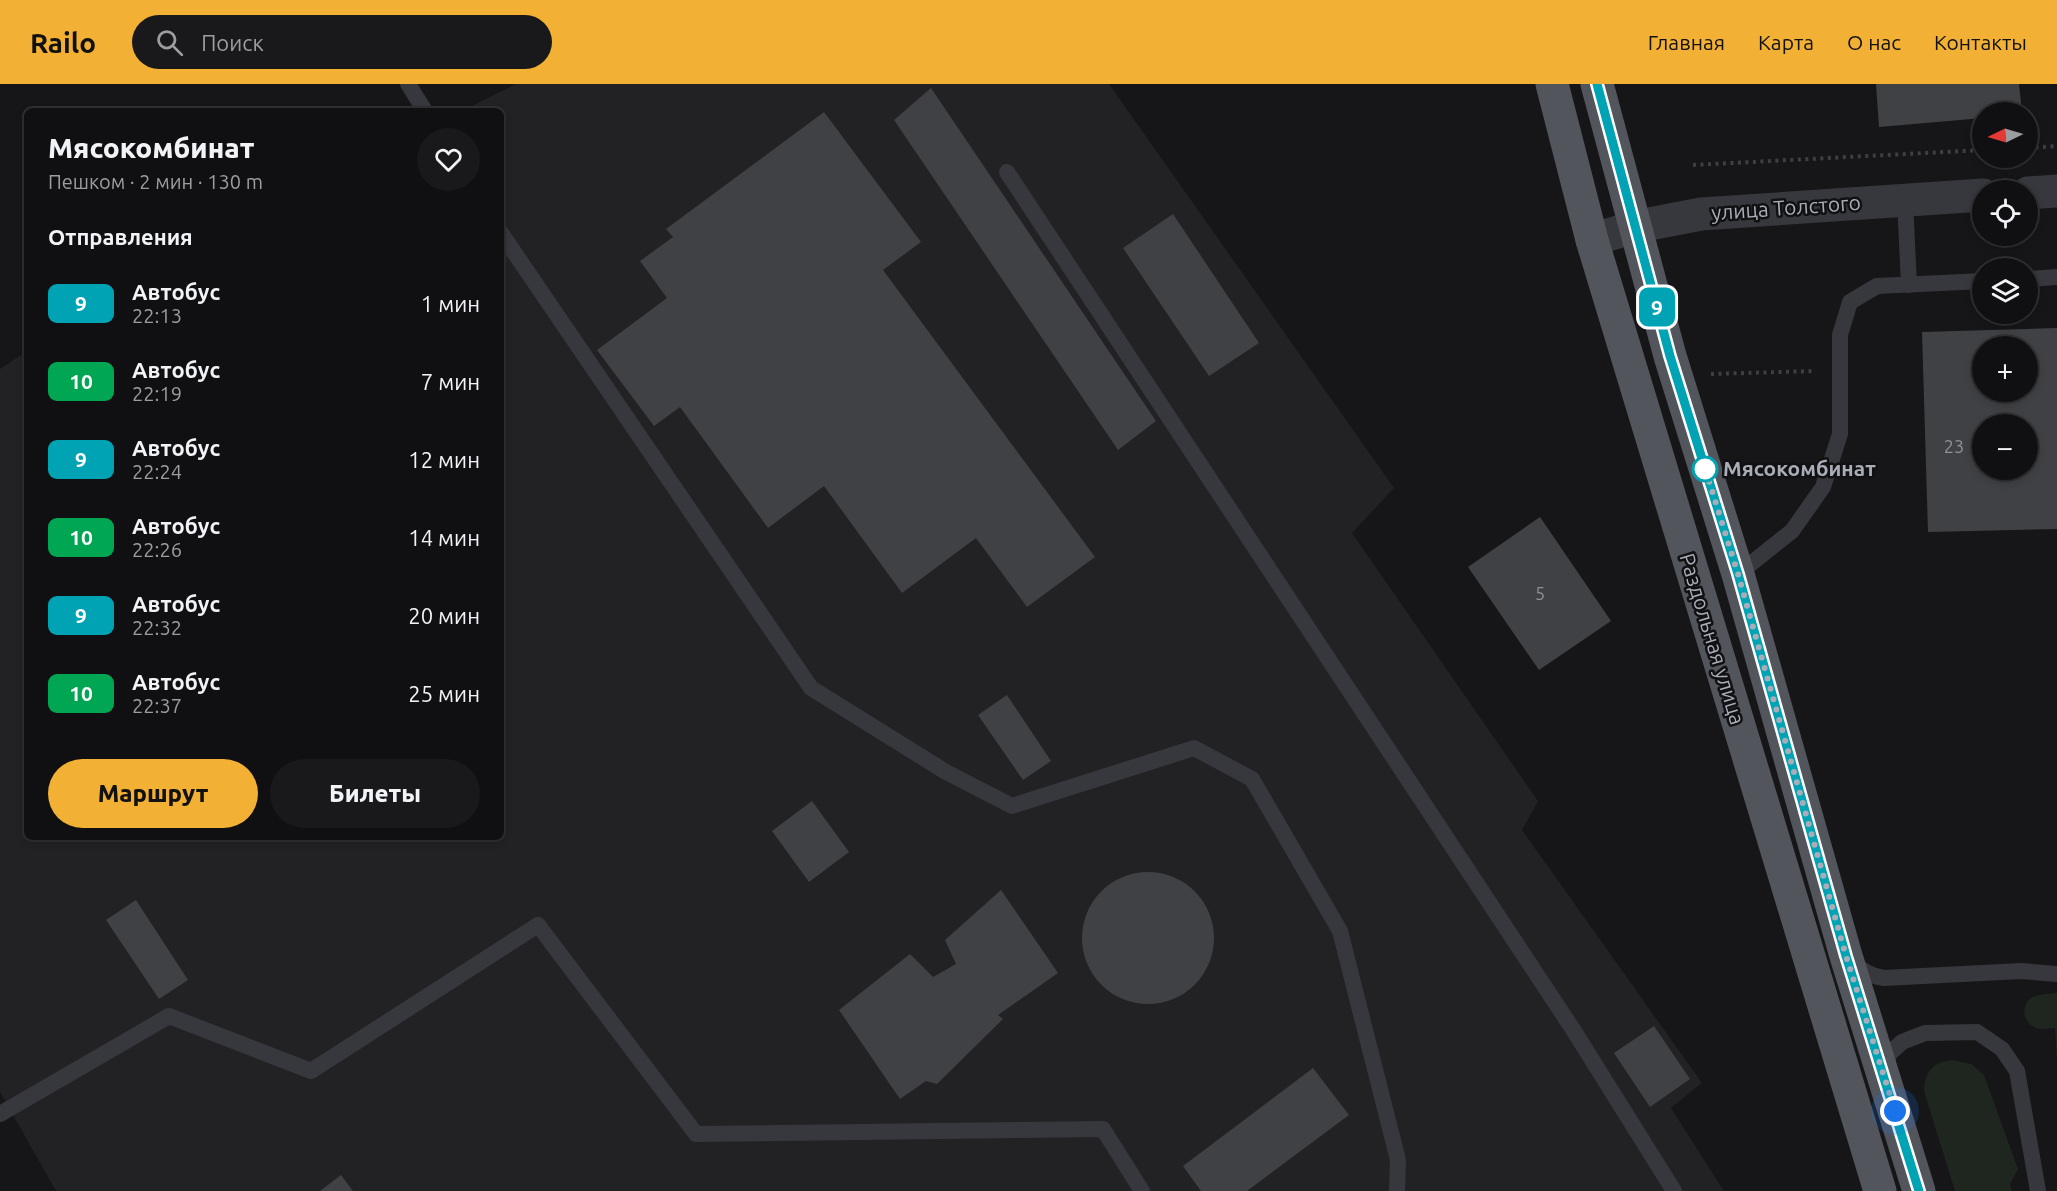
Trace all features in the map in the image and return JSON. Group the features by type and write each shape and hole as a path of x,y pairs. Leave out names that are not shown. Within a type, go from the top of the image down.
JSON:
{"main road":[{"name":"Раздольная улица","path":"1552,84 1592,240 1880,1191"},
{"name":"Раздольная улица","path":"1597,84 1670,356 1738,574 1846,956 1919,1191"}],"street":[{"path":"2038,192 2057,191"},
{"name":"улица Толстого","path":"1592,240 1635,227 1701,214 1972,196"}],"lane":[{"path":"408,84 423,108"},
{"path":"1007,172 1574,1031 1674,1191"},
{"path":"1905,201 1910,285"},
{"path":"504,237 811,688 946,772 1012,806 1194,748 1252,779 1340,931 1398,1160 1397,1191"},
{"path":"2038,278 2057,277"},
{"path":"1738,574 1792,531 1822,487 1840,434 1840,335 1850,302 1877,286 1972,282"},
{"path":"0,1114 169,1016 311,1071 538,926 696,1134 1103,1129 1142,1191"},
{"path":"1846,956 1862,970 1873,976 1884,978 2021,971 2057,974"},
{"path":"1882,1071 1890,1053 1902,1042 1925,1033 1977,1032 2002,1049 2017,1071 2038,1191"}],"path":[{"path":"2038,147 2057,146"},
{"path":"1693,165 1972,151"},
{"path":"1704,374 1840,370"}],"shaded area":[{"path":"516,84 1109,84 1394,488 1352,533 1538,801 1522,830 1702,1083 1671,1108 1724,1191 56,1191 0,1092 0,369 24,353 24,840 504,840 504,108 468,108"},
{"path":"2057,993 2057,1058 2055,1028 2043,1029 2031,1026 2024,1013 2026,1004 2033,997"},
{"path":"1951,1060 1971,1064 1984,1075 2018,1169 2010,1184 2012,1191 1955,1191 1924,1091 1928,1074 1934,1066"}],"building":[{"path":"1876,84 2019,84 2021,102 1972,102 1972,119 1879,127"},
{"path":"931,88 1156,421 1118,450 894,120"},
{"path":"824,112 921,242 883,270 1095,557 1027,607 976,538 902,593 824,486 768,528 680,407 654,426 597,350 667,298 640,261 673,237 666,229"},
{"path":"1173,214 1259,343 1209,376 1123,248"},
{"path":"2057,328 2057,529 1928,532 1922,332"},
{"path":"1540,517 1611,621 1539,670 1468,567"},
{"path":"1007,695 1051,761 1023,780 978,715"},
{"path":"812,801 849,852 809,882 772,831"},
{"path":"1148,872 1173,877 1195,891 1209,913 1214,938 1209,963 1195,985 1173,999 1148,1004 1123,999 1101,985 1087,963 1082,938 1087,913 1101,891 1123,877"},
{"path":"1001,890 1058,973 998,1015 1003,1019 937,1084 926,1081 900,1099 839,1010 910,954 933,977 956,964 945,940"},
{"path":"136,900 188,980 159,999 106,920"},
{"path":"1654,1026 1690,1079 1650,1107 1614,1053"},
{"path":"1313,1068 1349,1115 1247,1191 1201,1191 1183,1166"},
{"path":"341,1175 353,1191 320,1191"}],"bus line":[{"name":"9","path":"1597,84 1670,356 1738,574 1846,956 1919,1191"}],"place":[{"name":"Мясокомбинат","path":"1705,469"}],"route":[{"path":"1705,469 1704,465 1738,574 1846,956 1895,1111"}]}
